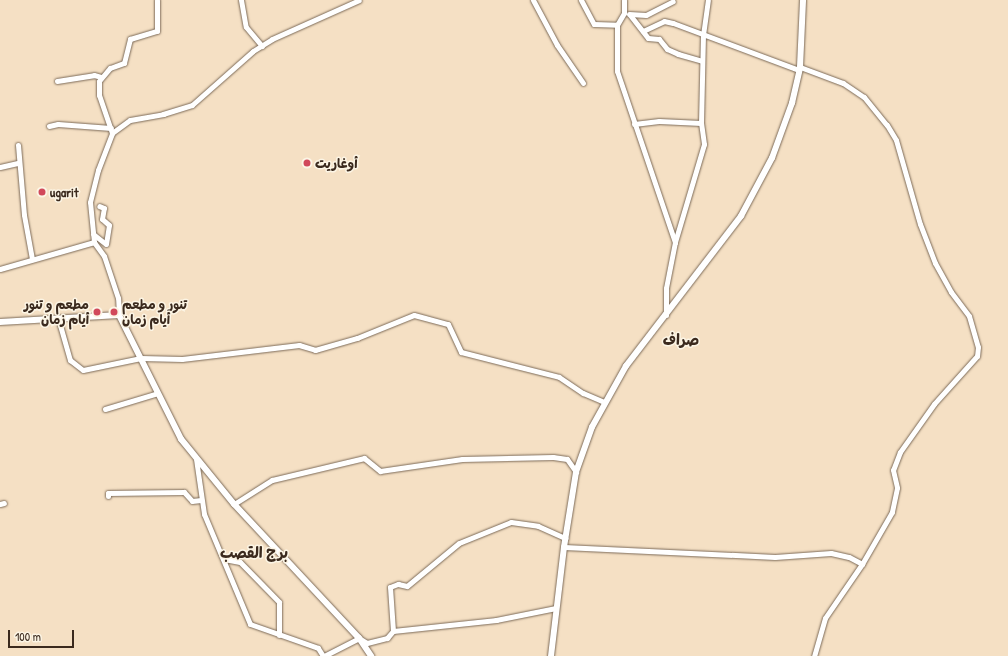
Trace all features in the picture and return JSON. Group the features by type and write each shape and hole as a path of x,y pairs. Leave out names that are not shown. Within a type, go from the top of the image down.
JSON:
{"main road":[{"path":"551,656 565,538 576,472 592,426 604,402 626,366 741,216 772,158 792,103 799,68 803,0"},
{"path":"0,322 119,316 180,437 196,459 234,504 359,638 371,656"}],"street":[{"path":"119,316 118,298 107,263 94,242 90,202 98,170 111,131 99,95 101,77 110,68 124,63 130,39 157,32 157,0"},
{"path":"242,0 246,27 262,46"},
{"path":"49,126 58,124 111,131 130,120 163,114 192,105 262,46 294,28 359,0"},
{"path":"533,0 557,45 583,83"},
{"path":"581,0 594,24 617,25"},
{"path":"624,0 624,13 617,25 617,71 675,242"},
{"path":"666,315 666,288 675,242 704,144 701,123 702,61 703,35 708,0"},
{"path":"624,13 630,15 646,15 673,1"},
{"path":"630,15 648,38 659,39 672,52 702,61"},
{"path":"643,31 664,21 843,83 864,98 887,125 896,140 920,224 935,263 951,292 969,316 978,347 977,356 934,404 900,452 893,470 896,488 892,512 862,564 825,618 814,656"},
{"path":"57,80 94,75 101,77"},
{"path":"634,124 659,121 701,123"},
{"path":"18,145 18,163 28,242 32,260"},
{"path":"0,167 18,163"},
{"path":"94,234 106,244 109,225 102,219 104,208 99,206"},
{"path":"0,269 94,242"},
{"path":"58,318 70,360 83,370 141,358 182,359 299,344 315,350 357,338 414,315 448,324 461,352 559,376 583,393 604,402"},
{"path":"105,409 158,393"},
{"path":"234,504 272,480 364,458 380,471 462,459 553,458 567,459 576,472"},
{"path":"196,459 204,514 250,624 318,648 323,656 359,638 367,643 387,638 393,631 496,620 556,608"},
{"path":"108,496 108,493 184,492 192,501 201,500"},
{"path":"393,631 390,587 398,584 406,586 459,543 511,522 538,526 565,538"},
{"path":"564,547 775,557 831,553 848,557 862,564"},
{"path":"224,559 240,562 278,602 278,635"}],"place":[{"name":"أوغاريت","path":"307,163"},
{"name":"ugarit","path":"42,192"},
{"name":"مطعم و تنور أيام زمان","path":"97,312"},
{"name":"تنور و مطعم أيام زمان","path":"114,312"}],"district":[{"name":"صراف","path":"681,340"},
{"name":"برج القصب","path":"254,553"}]}
